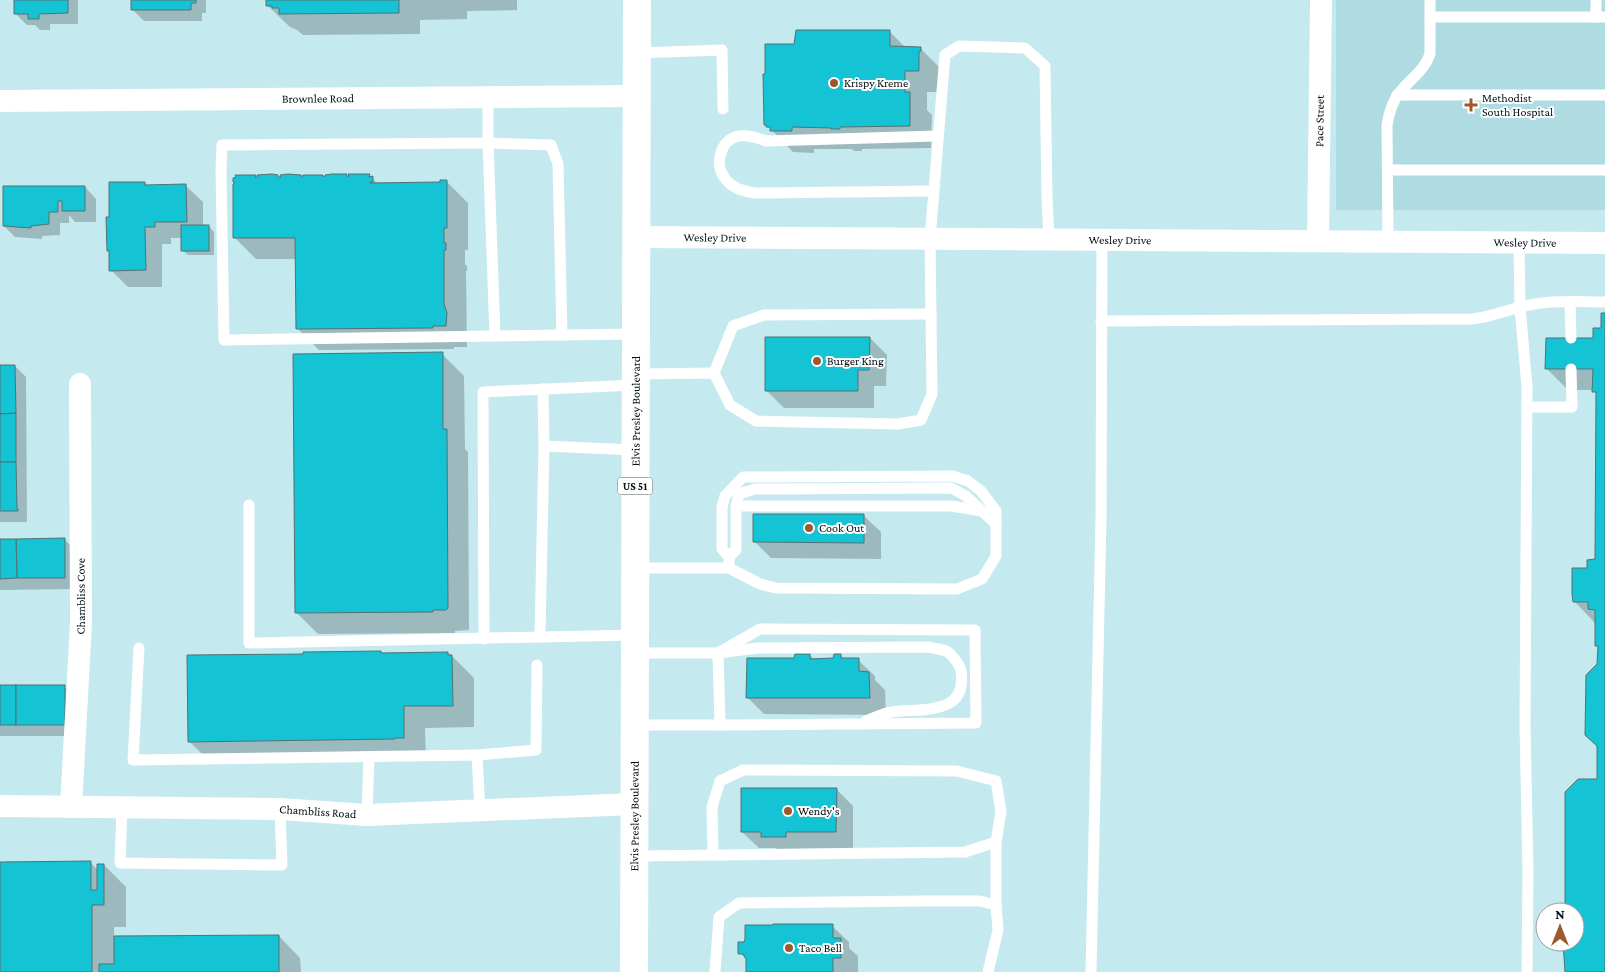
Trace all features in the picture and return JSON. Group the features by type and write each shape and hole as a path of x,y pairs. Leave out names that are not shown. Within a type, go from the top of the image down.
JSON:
{"main road":[{"name":"Elvis Presley Boulevard","path":"634,972 636,0"}],"street":[{"name":"Pace Street","path":"1318,241 1321,0"},
{"name":"Brownlee Road","path":"0,101 635,96"},
{"name":"Wesley Drive","path":"635,237 1605,243"},
{"name":"Chambliss Cove","path":"71,807 80,623 80,384"},
{"name":"Chambliss Road","path":"0,806 280,809 367,815 634,804"}],"lane":[{"path":"1388,242 1387,125 1389,112 1397,95 1427,63 1430,54 1430,0"},
{"path":"1430,18 1601,18 1596,0"},
{"path":"931,314 764,316 733,326 714,373 730,406 756,421 898,424 921,420 932,394 931,314 930,239 945,55 958,46 1025,48 1045,66 1049,239"},
{"path":"636,53 722,50 723,109"},
{"path":"1397,95 1605,95"},
{"path":"488,97 495,336"},
{"path":"933,191 755,193 741,190 731,185 725,178 719,161 721,153 729,140 739,136 749,136 766,141 937,136"},
{"path":"562,335 558,164 551,145 488,142 222,145 224,340 635,334"},
{"path":"1388,170 1605,170"},
{"path":"1091,972 1100,536 1102,239"},
{"path":"1519,243 1520,307 1527,387 1525,734 1528,872 1527,972"},
{"path":"1102,321 1472,319 1486,318 1520,307 1550,302 1605,302"},
{"path":"1570,302 1571,338"},
{"path":"1527,407 1572,407 1571,369"},
{"path":"484,639 483,392 543,389 714,373"},
{"path":"540,636 544,446 543,389"},
{"path":"544,446 635,450"},
{"path":"954,476 968,481 980,491 996,511 996,524 996,556 982,579 957,589 776,588 760,584 729,563 722,549 722,507 725,496 743,478 954,476"},
{"path":"729,563 736,550 736,506 739,494 755,489 951,488 966,496 996,524"},
{"path":"249,505 250,643 484,639 540,636 718,653 758,648 929,647 947,652 961,667 961,691 954,700 943,707 889,712 858,724"},
{"path":"736,506 951,506 982,511"},
{"path":"635,568 729,563"},
{"path":"634,725 976,723 975,630 760,629 718,653"},
{"path":"139,648 133,760 477,755 536,750 537,665"},
{"path":"718,653 720,725"},
{"path":"477,755 480,811"},
{"path":"367,815 369,757"},
{"path":"713,855 712,807 720,781 743,770 957,771 996,781 1001,811 996,842 998,930 988,972"},
{"path":"122,808 120,863 272,864 282,864 280,809"},
{"path":"634,856 965,852 996,842"},
{"path":"715,972 719,917 739,903 923,900 980,901 996,905"}],"shaded area":[{"name":"Methodist South Hospital","path":"1336,0 1605,0 1605,210 1336,210"}],"building":[{"path":"14,0 68,0 68,13 39,14 39,19 28,19 28,14 14,14"},
{"path":"131,0 196,0 196,3 191,3 191,10 131,10"},
{"path":"266,0 399,0 399,13 279,14 279,8 266,6"},
{"name":"Krispy Kreme","path":"796,30 890,30 890,46 921,47 921,51 919,51 919,71 905,71 905,92 910,92 910,126 840,127 840,129 792,127 792,131 770,131 770,127 764,125 763,74 765,74 765,44 794,44"},
{"path":"272,174 281,177 280,175 288,174 326,176 347,174 346,176 349,176 348,174 370,174 369,177 373,176 373,182 370,183 440,182 440,180 447,180 447,228 444,228 444,243 446,243 446,250 444,250 444,304 447,313 446,326 433,326 433,328 296,329 295,238 233,238 233,178 236,177 235,175 256,175 255,177 258,177 257,175"},
{"path":"109,182 145,182 145,185 186,184 187,222 155,222 155,227 145,227 146,270 109,271 106,217 109,217"},
{"path":"3,186 85,186 85,211 62,211 62,201 58,201 58,212 49,212 49,224 31,226 31,228 3,226"},
{"path":"181,225 209,225 209,251 181,251"},
{"path":"1601,313 1605,313 1605,972 1565,972 1564,952 1585,952 1585,902 1565,902 1565,792 1578,779 1597,779 1597,746 1585,735 1586,675 1597,664 1598,646 1595,646 1595,610 1588,609 1588,602 1573,602 1572,594 1572,568 1587,568 1587,560 1595,559 1596,392 1592,392 1593,369 1545,369 1546,338 1593,338 1593,328 1601,328"},
{"name":"Burger King","path":"765,337 870,337 869,370 858,370 858,391 765,391"},
{"path":"443,352 443,429 447,429 448,608 446,610 433,610 433,612 295,613 293,354"},
{"path":"0,365 15,365 16,413 0,414"},
{"path":"16,413 16,462 0,462 0,414"},
{"path":"0,462 16,462 18,511 0,511"},
{"name":"Cook Out","path":"753,514 864,514 864,543 753,542"},
{"path":"65,538 65,578 17,578 16,539"},
{"path":"0,539 16,539 17,578 0,579"},
{"path":"381,651 381,653 448,652 448,655 452,655 453,706 404,706 404,738 188,742 187,655"},
{"path":"795,654 810,654 810,659 833,658 834,654 841,654 841,658 859,658 859,671 869,672 870,698 746,698 747,658 794,658"},
{"path":"0,685 16,685 16,725 0,725"},
{"path":"16,685 65,685 65,725 16,725"},
{"name":"Wendy's","path":"741,788 837,788 836,832 786,832 786,837 761,837 761,832 741,832"},
{"path":"91,861 91,890 97,890 97,864 104,864 104,905 92,905 92,972 0,972 0,862"},
{"name":"Taco Bell","path":"833,924 833,938 841,938 841,958 833,958 833,972 746,972 746,959 743,954 738,954 738,942 744,942 745,939 745,925"},
{"path":"279,935 279,972 99,972 99,964 114,964 114,936"}],"place":[{"name":"Krispy Kreme","path":"834,83"},
{"name":"Methodist South Hospital","path":"1471,105"},
{"name":"Burger King","path":"817,361"},
{"name":"Cook Out","path":"809,528"},
{"name":"Wendy's","path":"788,811"},
{"name":"Taco Bell","path":"789,948"}]}
